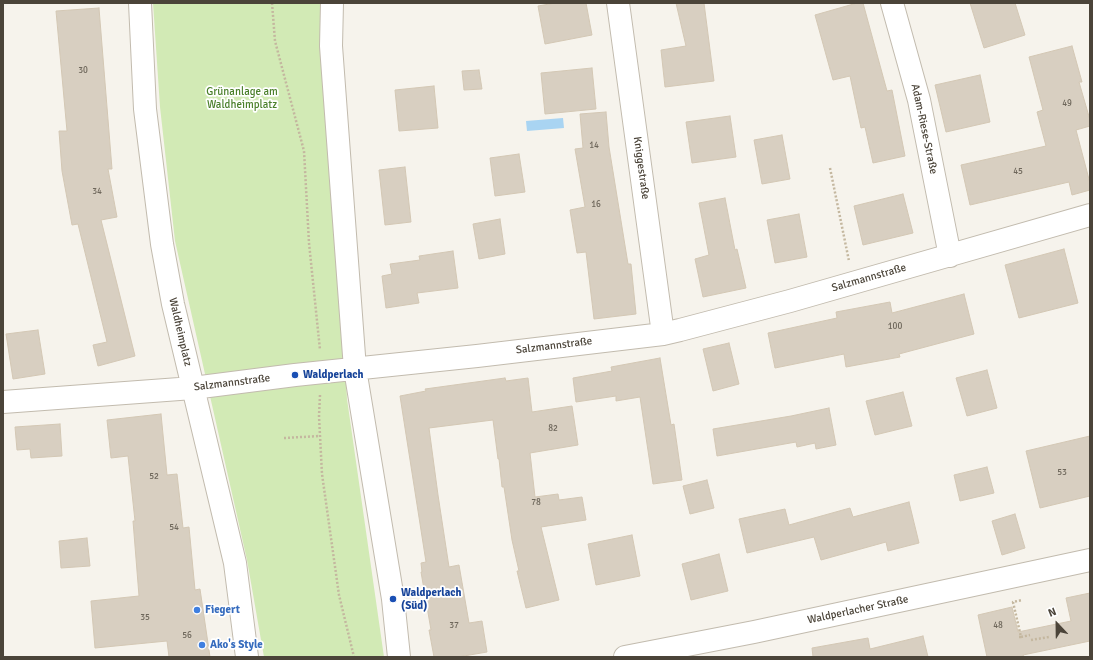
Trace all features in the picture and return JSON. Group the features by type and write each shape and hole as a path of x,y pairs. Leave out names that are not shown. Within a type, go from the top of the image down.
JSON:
{"street":[{"name":"Waldheimplatz","path":"140,3 145,110 162,244 193,388 235,563 247,657"},
{"path":"332,3 331,46 355,369 393,599 399,657"},
{"name":"Kniggestraße","path":"618,3 663,334"},
{"name":"Adam-Riese-Straße","path":"892,3 919,100 950,256"},
{"name":"Salzmannstraße","path":"3,402 193,388 295,375 663,334 783,303 1090,215"},
{"name":"Waldperlacher Straße","path":"625,657 754,632 1090,560"}],"path":[{"path":"272,3 275,41 304,150 309,243 322,373 319,416 322,474 339,595 354,657"},
{"path":"830,168 853,282"},
{"path":"284,438 320,436"},
{"path":"1022,600 1013,602 1020,637 1030,635"},
{"path":"1031,640 1049,637"}],"green space":[{"name":"Grünanlage am Waldheimplatz","path":"153,3 321,3 320,45 347,399 384,657 264,657 247,560 175,241 160,107"}],"water":[{"path":"563,118 564,128 527,131 526,121"}],"building":[{"path":"555,3 586,3 592,35 545,44 538,6"},
{"path":"676,3 704,3 714,81 665,87 661,50 686,46"},
{"path":"857,3 863,3 887,91 892,90 905,156 873,163 865,127 861,128 850,76 833,80 815,15"},
{"path":"970,3 1015,3 1025,35 984,48"},
{"path":"99,8 112,169 108,169 117,217 101,220 135,356 98,366 93,345 107,342 78,224 72,225 62,171 59,131 67,131 56,11"},
{"path":"1072,46 1082,82 1079,82 1090,120 1090,126 1076,130 1090,183 1090,190 1072,195 1069,182 970,205 961,165 1046,146 1037,112 1043,110 1029,57"},
{"path":"592,68 596,109 545,114 541,73"},
{"path":"479,70 482,89 464,90 462,71"},
{"path":"980,75 990,122 946,132 935,85"},
{"path":"434,86 438,128 399,131 395,90"},
{"path":"606,112 609,147 628,264 631,264 636,314 594,319 586,252 577,253 570,210 585,207 575,149 583,148 580,114"},
{"path":"730,116 736,157 692,163 686,122"},
{"path":"782,135 790,179 762,184 754,140"},
{"path":"519,154 525,192 495,196 490,158"},
{"path":"405,167 411,222 385,225 379,170"},
{"path":"903,194 913,233 863,245 854,206"},
{"path":"725,198 735,250 737,249 746,288 703,297 695,259 709,255 699,203"},
{"path":"799,214 807,257 775,263 767,220"},
{"path":"500,219 505,254 479,259 473,224"},
{"path":"1064,249 1078,303 1019,318 1005,265"},
{"path":"453,251 458,288 417,293 419,303 386,308 382,276 392,274 390,264 420,260 419,256"},
{"path":"964,294 974,334 899,354 900,357 846,367 844,354 775,368 768,333 837,318 836,312 890,302 892,313"},
{"path":"38,330 45,374 13,379 6,334"},
{"path":"729,343 739,384 713,391 703,349"},
{"path":"660,358 671,425 674,424 682,480 653,484 640,397 616,401 616,396 576,402 573,378 612,371 611,367"},
{"path":"987,370 997,408 967,416 956,378"},
{"path":"505,378 506,381 528,378 532,412 572,406 578,445 530,453 535,497 558,494 559,500 582,497 586,520 541,527 559,600 526,608 517,571 519,571 512,540 504,487 502,487 493,420 429,428 449,567 459,565 469,623 482,621 487,652 458,657 434,657 421,572 421,563 426,562 400,396 426,391 425,389"},
{"path":"903,392 912,426 875,435 866,401"},
{"path":"829,408 836,445 816,449 815,443 797,447 796,442 717,456 713,429"},
{"path":"161,414 167,475 177,474 183,528 189,527 195,590 200,589 210,657 169,657 167,641 95,648 91,601 139,596 133,521 135,521 128,456 111,458 107,420"},
{"path":"60,424 62,456 31,458 30,449 17,450 15,427"},
{"path":"1090,436 1090,496 1040,508 1026,451"},
{"path":"987,467 994,493 960,501 954,475"},
{"path":"707,480 714,508 690,514 683,486"},
{"path":"909,502 919,543 888,551 886,542 821,560 814,537 747,553 739,519 785,509 789,525 850,508 853,517"},
{"path":"1015,514 1025,548 1002,555 992,521"},
{"path":"632,535 640,576 596,585 588,544"},
{"path":"87,538 90,566 61,568 59,541"},
{"path":"719,554 728,591 691,600 682,564"},
{"path":"1090,593 1090,641 1023,655 1024,657 987,657 978,615 1012,607 1018,632 1071,621 1066,598"},
{"path":"923,636 928,657 813,657 812,648 868,638 870,649"}],"place":[{"name":"Waldperlach","path":"295,375"},
{"name":"Waldperlach (Süd)","path":"393,599"},
{"name":"Fiegert","path":"197,610"},
{"name":"Ako's Style","path":"202,645"}]}
